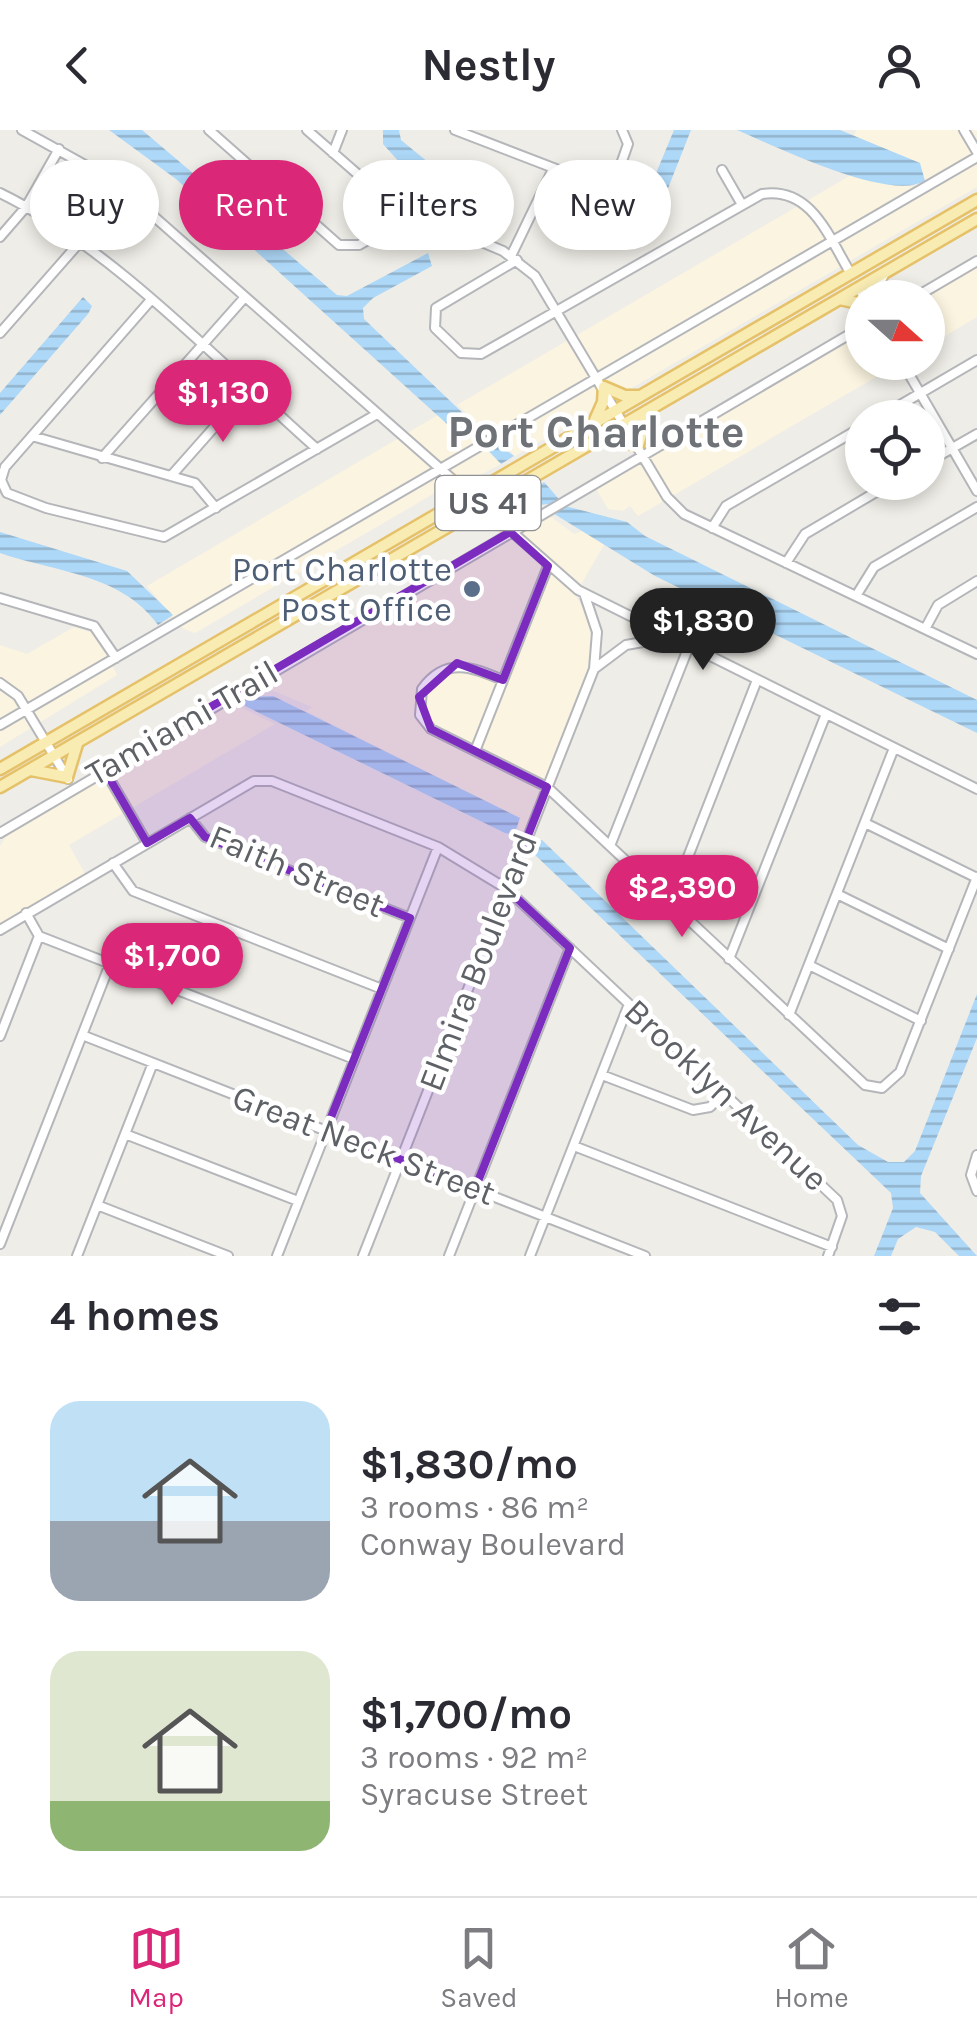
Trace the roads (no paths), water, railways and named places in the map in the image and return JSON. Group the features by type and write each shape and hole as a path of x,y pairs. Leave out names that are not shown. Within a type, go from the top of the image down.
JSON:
{"main road":[{"name":"Tamiami Trail","path":"0,768 977,200"},
{"name":"Tamiami Trail","path":"879,280 977,219"},
{"path":"861,280 876,259"},
{"name":"Tamiami Trail","path":"0,787 845,298"},
{"path":"601,382 625,396 640,396"},
{"path":"593,424 603,402 601,382"},
{"path":"601,437 616,437 641,451 641,425 650,409"},
{"path":"447,509 452,481"},
{"path":"463,518 503,526 500,508 510,490"},
{"path":"30,770 70,782 78,742"}],"street":[{"path":"22,130 59,149 126,194 584,594 977,789"},
{"path":"209,130 343,245"},
{"path":"307,130 343,161"},
{"path":"333,153 342,130"},
{"path":"454,130 534,162"},
{"path":"622,130 628,144 622,160"},
{"path":"0,725 494,438 601,382 977,155 964,130"},
{"path":"0,236 26,206 59,149"},
{"path":"722,170 741,202"},
{"path":"534,211 514,258 436,308 435,328 468,356 481,354 741,202 770,192 794,197 813,212 850,274"},
{"path":"0,193 30,209"},
{"path":"0,333 73,250"},
{"path":"89,250 317,449"},
{"path":"495,250 514,258 544,286 677,509 977,654"},
{"path":"945,280 977,262"},
{"path":"882,280 886,273"},
{"path":"102,458 245,297"},
{"path":"150,301 2,473 3,487 13,496 157,538 377,414"},
{"name":"Tamiami Trail","path":"0,833 70,782 104,769 503,526 565,501 641,451 845,337"},
{"path":"908,400 977,360"},
{"path":"912,380 977,491"},
{"path":"170,476 248,389"},
{"path":"945,452 977,434"},
{"path":"32,436 201,486 216,508"},
{"path":"712,528 726,506 845,437"},
{"path":"786,563 805,534 863,500"},
{"path":"856,596 874,567 977,507"},
{"path":"475,752 548,566"},
{"path":"925,629 938,605 977,580"},
{"name":"Elmira Boulevard","path":"362,1256 594,669 597,632 584,594"},
{"path":"0,598 94,626 116,658"},
{"path":"594,669 626,645 672,637"},
{"path":"610,846 688,646"},
{"path":"503,680 460,664 434,676 422,689 418,706 424,722 547,787 789,1015 874,1088 897,1078 977,878 865,823"},
{"path":"670,902 757,680"},
{"path":"0,683 14,691 70,782"},
{"path":"729,959 826,714"},
{"path":"789,1015 894,748"},
{"path":"104,769 147,843"},
{"name":"Brooklyn Avenue","path":"0,930 190,818 263,780 438,847 507,889 836,1200 842,1216 830,1252"},
{"name":"Faith Street","path":"190,818 204,837 410,918"},
{"path":"276,1256 438,847"},
{"path":"112,863 132,891 382,988"},
{"path":"837,894 949,950"},
{"path":"26,914 39,936 354,1060"},
{"path":"0,1036 39,936"},
{"path":"448,1256 570,948"},
{"path":"0,1244 110,964"},
{"path":"809,965 920,1021"},
{"path":"530,1256 630,1004"},
{"name":"Great Neck Street","path":"82,1035 646,1256"},
{"path":"77,1256 153,1062"},
{"path":"602,1075 692,1110 710,1106 724,1093"},
{"path":"126,1134 298,1202"},
{"path":"574,1146 830,1252"},
{"path":"975,1188 977,1155"},
{"path":"98,1204 228,1256"}],"water":[{"path":"109,130 142,130 179,161 179,182 159,167 159,160 150,160"},
{"path":"383,130 399,130 401,140 425,160 397,160 383,144"},
{"path":"674,130 691,130 671,181 671,160 662,160"},
{"path":"737,130 840,130 920,163 925,181 908,186 860,179"},
{"path":"255,250 284,250 337,295 347,296 428,253 432,266 373,298 363,308 364,319 488,437 514,456 501,464 480,442 447,424"},
{"path":"83,297 92,306 88,314 0,415 0,393"},
{"path":"544,482 565,506 627,522 645,536 977,700 977,733 655,576 556,515 548,504 524,507 521,503"},
{"path":"0,532 127,571 173,615 158,625 143,608 107,585 0,553"},
{"path":"273,696 520,818 514,835 245,706 245,697"},
{"path":"542,840 858,1145 888,1162 904,1162 915,1151 977,994 977,1038 921,1176 920,1193 977,1256 959,1256 935,1232 916,1227 898,1239 891,1256 874,1256 893,1208 891,1193 534,854 535,841"}],"place":[{"name":"Port Charlotte Post Office","path":"472,589"}],"district":[{"name":"Port Charlotte","path":"596,432"}]}
